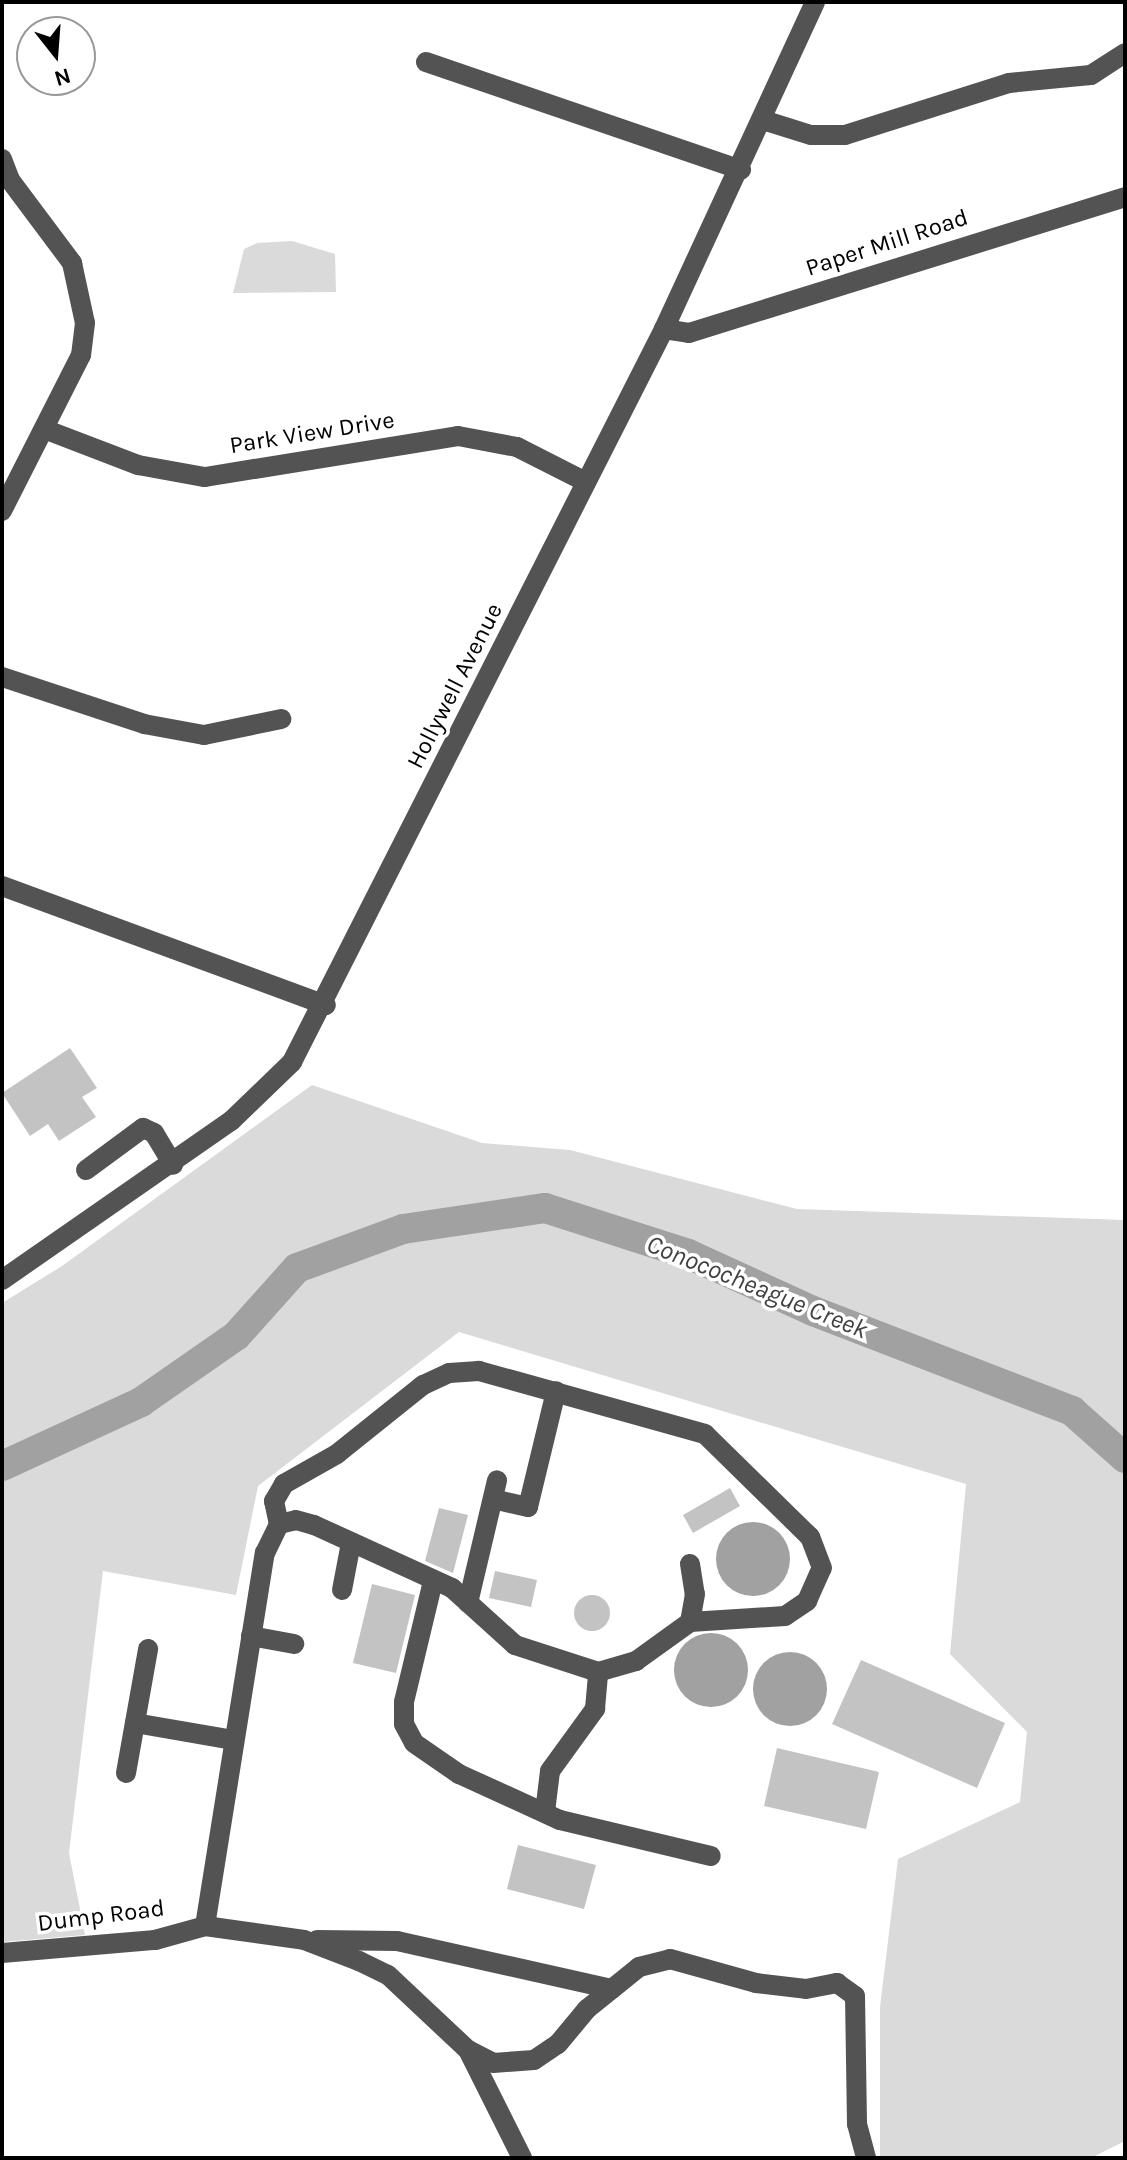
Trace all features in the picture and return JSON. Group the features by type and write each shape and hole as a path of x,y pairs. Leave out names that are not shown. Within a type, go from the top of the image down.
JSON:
{"street":[{"name":"Hollywell Avenue","path":"2,1280 173,1165 275,1084 326,1005 664,329 741,170 815,2"},
{"path":"763,120 811,135 845,135 1009,83 1091,75 1125,53"},
{"path":"426,62 741,170"},
{"path":"2,159 10,180 72,263 81,292 85,323 81,355 2,511"},
{"name":"Paper Mill Road","path":"664,329 689,333 1125,197"},
{"name":"Park View Drive","path":"44,429 138,465 205,477 458,436 517,447 586,482"},
{"path":"2,677 144,724 204,735 281,719"},
{"path":"2,886 326,1005"},
{"path":"86,1170 143,1128 154,1133 173,1165"},
{"path":"279,1524 296,1520 433,1581 468,1603 515,1645 598,1672 636,1661 690,1622 785,1616 807,1601 818,1584 822,1568 819,1551 705,1434 479,1371 449,1373 423,1385 337,1454 284,1484 274,1501 279,1524 265,1553 205,1926 304,1940 397,1941 612,1989"},
{"path":"468,1603 495,1490 528,1507 556,1391"},
{"path":"342,1590 351,1543"},
{"path":"690,1564 695,1594 690,1622"},
{"path":"433,1581 404,1702 404,1724 414,1743 430,1757 545,1812 610,1834 711,1856"},
{"path":"251,1636 294,1644"},
{"path":"126,1773 148,1649"},
{"path":"545,1812 550,1771 595,1709 598,1672"},
{"path":"135,1723 233,1740"},
{"name":"Dump Road","path":"2,1953 155,1940 205,1926"},
{"path":"304,1940 388,1975 468,2050 493,2063 534,2060 558,2044 612,1989 639,1967 670,1959 756,1983 850,1988 858,2016 857,2124 866,2158"},
{"path":"468,2050 522,2158"}],"shaded area":[{"path":"292,241 335,254 336,292 233,293 244,249 257,243"},
{"path":"312,1085 482,1143 570,1150 797,1209 1125,1220 1125,2141 1091,2158 880,2158 880,2007 898,1859 1020,1802 1027,1732 950,1654 966,1484 459,1332 258,1486 236,1595 103,1571 69,1853 85,1935 2,1942 2,1303 62,1266"},
{"path":"753,1522 767,1525 779,1533 787,1545 790,1559 787,1573 779,1585 767,1593 753,1596 739,1593 727,1585 719,1573 716,1559 719,1545 727,1533 739,1525"},
{"path":"711,1633 725,1636 737,1644 745,1656 748,1670 745,1684 737,1696 725,1704 711,1707 697,1704 685,1696 677,1684 674,1670 677,1656 685,1644 697,1636"},
{"path":"790,1652 811,1658 821,1668 827,1689 821,1710 811,1720 790,1726 769,1720 759,1710 753,1689 759,1668 769,1658"}],"building":[{"path":"70,1048 97,1088 82,1097 96,1117 59,1141 48,1124 30,1136 2,1093"},
{"path":"730,1488 740,1506 693,1533 683,1515"},
{"path":"439,1508 468,1515 453,1573 425,1561"},
{"path":"495,1571 537,1580 531,1607 489,1598"},
{"path":"372,1584 415,1595 396,1673 353,1663"},
{"path":"592,1595 605,1600 610,1613 605,1626 592,1631 579,1626 574,1613 579,1600"},
{"path":"861,1660 1005,1723 977,1788 832,1724"},
{"path":"777,1748 879,1772 866,1829 764,1806"},
{"path":"518,1845 596,1865 584,1909 507,1889"}],"waterway":[{"name":"Conococheague Creek","path":"2,1466 141,1402 236,1336 297,1268 403,1229 545,1208 688,1254 813,1311 1072,1411 1125,1458"}]}
